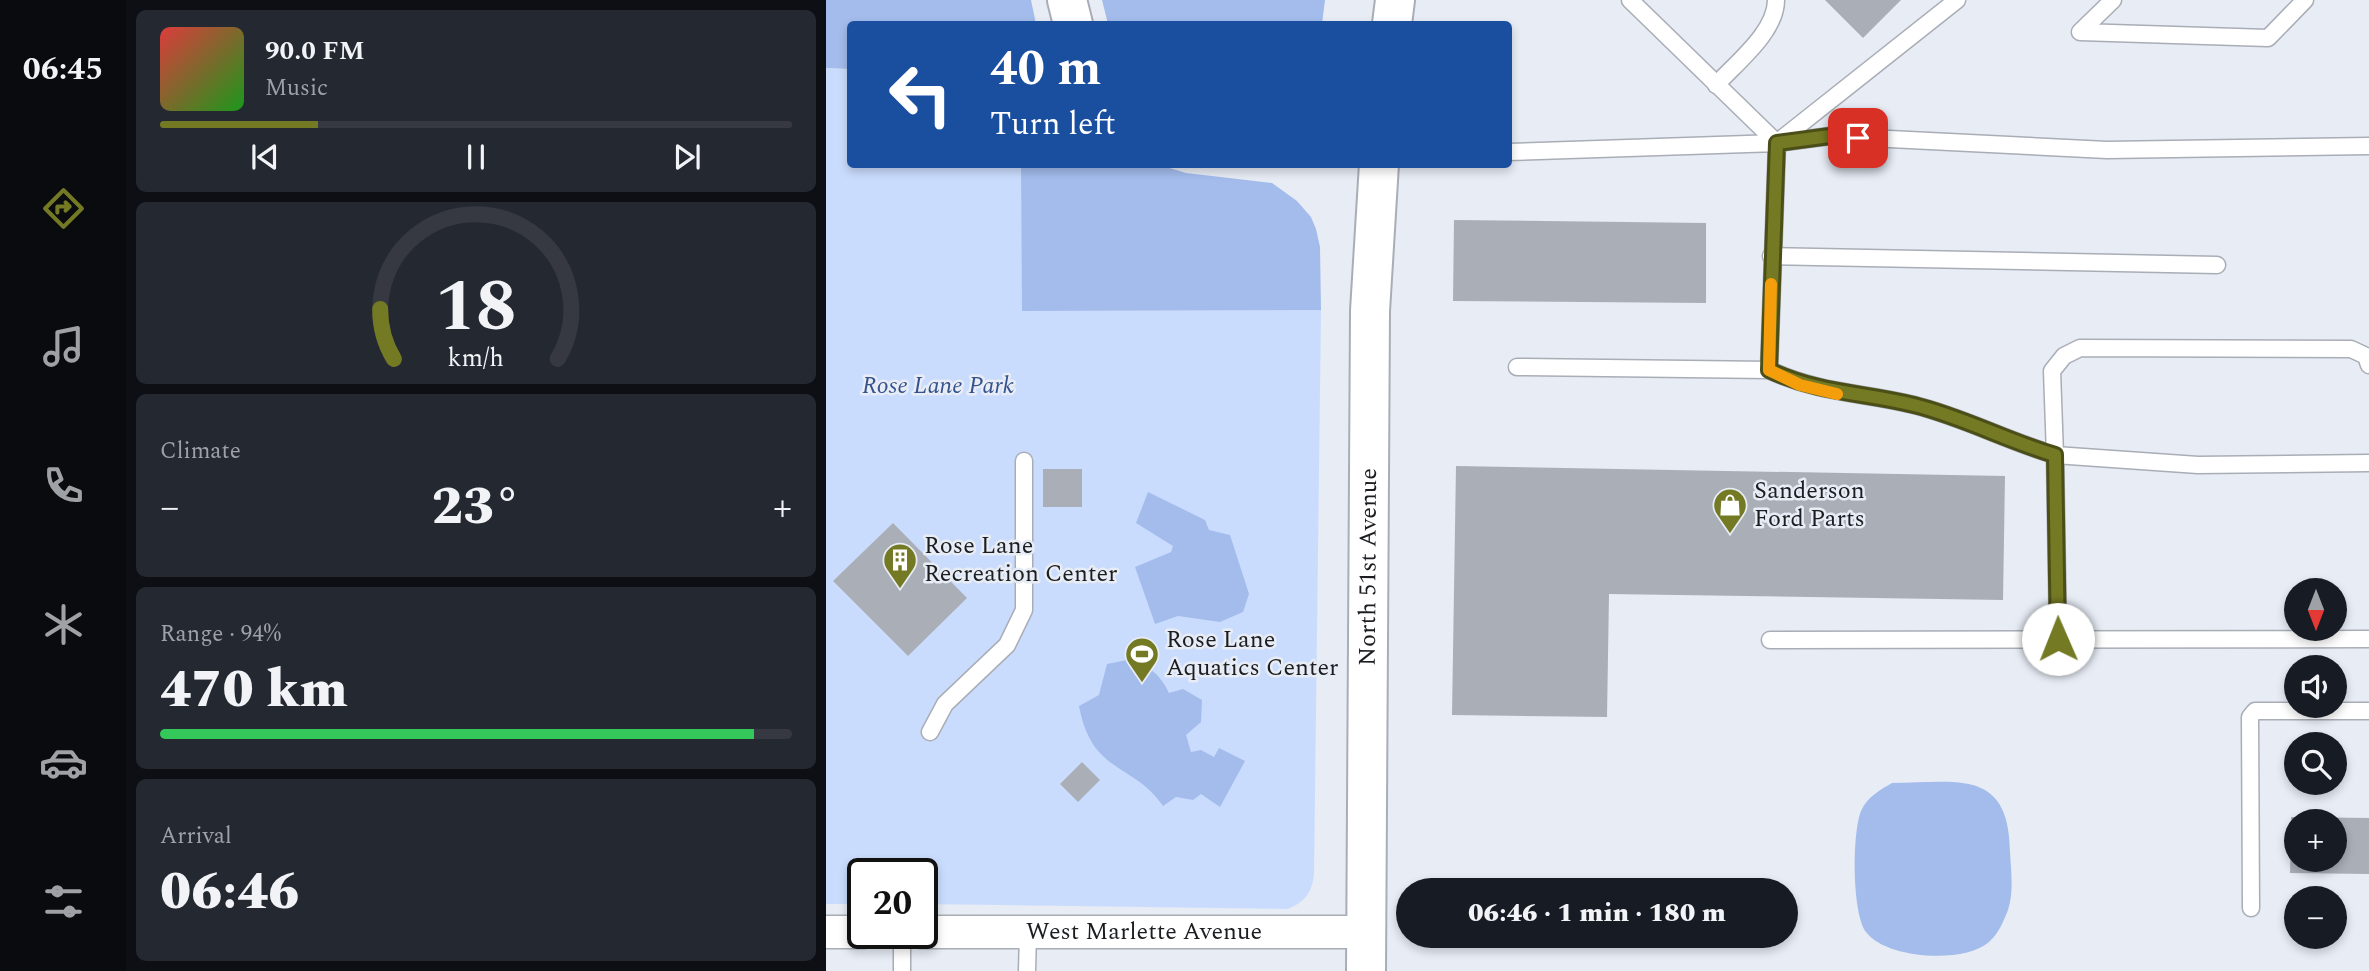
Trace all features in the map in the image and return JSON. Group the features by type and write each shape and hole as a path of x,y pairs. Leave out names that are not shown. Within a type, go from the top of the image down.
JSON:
{"main road":[{"path":"1067,0 1072,21"},
{"path":"1392,21 1395,0"},
{"name":"North 51st Avenue","path":"1366,971 1370,311 1379,168"}],"street":[{"path":"826,932 847,932"},
{"name":"West Marlette Avenue","path":"938,932 1366,932"}],"lane":[{"path":"1630,0 1777,143 1769,370"},
{"path":"1716,85 1765,31 1776,9 1776,0"},
{"path":"1777,143 1957,0"},
{"path":"2113,0 2080,33 2268,38 2305,0"},
{"path":"1512,152 1777,143 1830,136 2108,150 2369,146"},
{"path":"1772,256 2217,265"},
{"path":"2058,639 2052,370 2064,356 2080,348 2351,349 2366,356 2369,366"},
{"path":"1517,367 1769,370 1800,385 1912,405 1971,422 2016,444 2055,455 2198,466 2369,464"},
{"path":"930,732 946,704 1007,645 1024,610 1024,461"},
{"path":"1770,640 2369,639"},
{"path":"2251,908 2250,717 2255,710 2369,710"},
{"path":"1027,971 1028,932"},
{"path":"902,949 902,971"}],"green space":[{"name":"Rose Lane Park","path":"826,68 847,69 847,168 1021,168 1023,311 1321,310 1314,874 1306,896 1299,904 1287,909 938,904 938,858 847,858 847,904 826,904"}],"shaded area":[{"path":"826,0 1031,0 1035,21 847,21 847,69 826,68"},
{"path":"1102,0 1325,0 1322,21 1107,21"},
{"path":"1021,168 1170,168 1186,173 1272,183 1297,201 1311,217 1316,229 1320,247 1321,310 1022,311"},
{"path":"1148,492 1205,520 1209,530 1230,535 1249,594 1243,612 1220,622 1178,616 1155,624 1135,567 1171,552 1173,546 1136,523"},
{"path":"1127,660 1152,671 1162,680 1169,693 1183,689 1202,700 1201,722 1186,735 1191,752 1201,750 1214,757 1219,748 1245,761 1220,807 1201,794 1193,800 1176,797 1163,806 1151,792 1103,756 1093,745 1079,706 1099,695 1107,664"},
{"path":"1957,782 1989,793 2000,805 2007,825 2011,896 1998,931 1989,942 1977,949 1944,956 1907,953 1876,941 1866,932 1861,922 1856,891 1858,822 1867,802 1874,794 1892,783"}],"building":[{"path":"1825,0 1901,0 1863,38"},
{"path":"1454,220 1706,223 1706,303 1453,301"},
{"name":"Sanderson Ford Parts","path":"1456,466 2005,476 2003,600 1609,594 1607,717 1452,715"},
{"path":"1043,469 1082,469 1082,507 1043,507"},
{"name":"Rose Lane Recreation Center","path":"893,523 967,598 908,656 833,581"},
{"path":"1082,762 1100,780 1078,802 1060,784"},
{"path":"2347,818 2369,818 2369,874 2290,872 2347,872"}],"slow traffic":[{"path":"1771,284 1769,370 1800,385 1837,394"}],"place":[{"name":"Sanderson Ford Parts","path":"1730,535"},
{"name":"Rose Lane Recreation Center","path":"900,590"},
{"name":"Rose Lane Aquatics Center","path":"1142,684"}],"route":[{"path":"1858,138 1830,136 1777,143 1769,370 1800,385 1912,405 1971,422 2016,444 2055,455 2058,639"}]}
